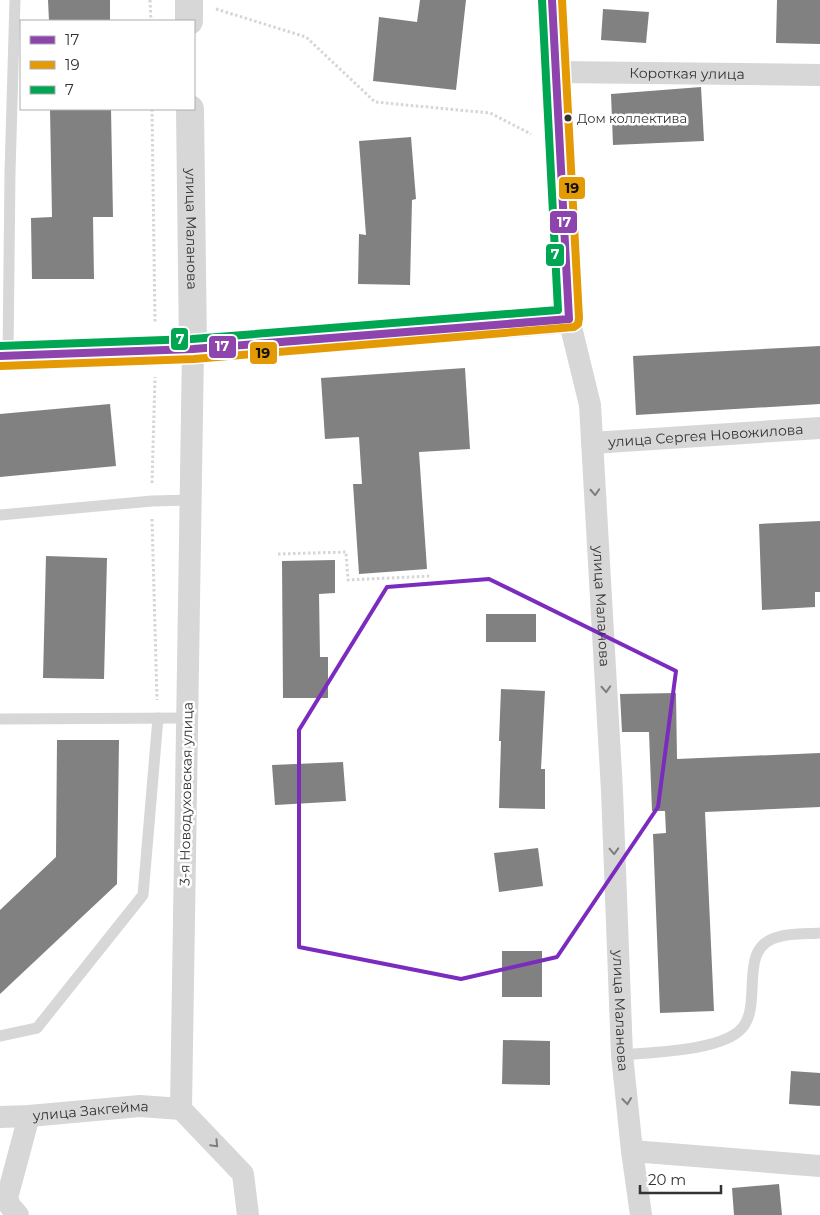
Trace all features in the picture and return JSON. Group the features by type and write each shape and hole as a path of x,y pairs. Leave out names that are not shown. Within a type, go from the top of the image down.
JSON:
{"street":[{"name":"улица Маланова","path":"552,0 569,319 590,405 612,791 622,1055 641,1215"},
{"name":"Короткая улица","path":"556,72 820,74"},
{"name":"улица Маланова","path":"190,110 193,349"},
{"path":"4,356 193,349 569,319"},
{"name":"3-я Новодуховская улица","path":"181,1109 193,349"},
{"name":"улица Сергея Новожилова","path":"592,443 820,428"},
{"name":"улица Закгейма","path":"0,1116 29,1116 140,1106 181,1109"},
{"path":"181,1109 244,1174 248,1215"},
{"path":"8,1204 29,1116"},
{"path":"632,1151 820,1166"}],"lane":[{"path":"4,356 15,0"},
{"path":"0,514 152,501 190,500"},
{"path":"0,1036 36,1028 143,895 158,718"},
{"path":"0,719 187,718"},
{"path":"622,1055 698,1047 723,1041 739,1032 751,1011 753,969 755,958 760,949 777,937 820,933"}],"path":[{"path":"150,0 150,20"},
{"path":"189,7 306,37 376,102 490,113 559,148"},
{"path":"152,110 156,350 152,501 158,718"},
{"path":"278,554 346,552 348,580 431,576"}],"highlighted area":[{"path":"489,579 676,671 658,807 557,957 461,979 299,947 299,730 387,587"}],"building":[{"path":"48,0 110,0 110,20 49,20"},
{"path":"420,0 466,0 456,90 373,81 379,17 417,22"},
{"path":"777,0 820,0 820,44 776,43"},
{"path":"603,9 649,12 646,43 601,40"},
{"path":"701,87 704,141 613,145 611,94"},
{"path":"50,110 111,110 113,217 93,217 94,279 32,279 31,218 52,217"},
{"path":"411,137 416,199 412,200 410,285 358,284 359,234 366,235 359,141"},
{"path":"820,346 820,404 636,415 633,356"},
{"path":"465,368 470,449 419,452 427,569 359,574 353,484 362,484 359,437 325,439 321,378"},
{"path":"110,404 116,466 0,477 0,414"},
{"path":"820,521 820,592 815,592 815,607 762,610 759,524"},
{"path":"46,556 107,558 104,679 43,678"},
{"path":"335,560 335,593 319,594 320,657 328,657 328,698 283,698 282,561"},
{"path":"486,614 536,614 536,642 486,642"},
{"path":"501,689 545,691 541,769 545,769 545,809 499,808"},
{"path":"676,693 677,759 820,753 820,807 705,812 714,1011 660,1013 653,834 666,833 665,811 652,811 649,732 622,732 620,694"},
{"path":"57,740 119,740 117,884 0,994 0,910 56,857"},
{"path":"343,762 346,801 275,805 272,765"},
{"path":"538,848 543,886 499,892 494,853"},
{"path":"502,951 542,951 542,997 502,997"},
{"path":"503,1040 550,1041 550,1085 502,1084"},
{"path":"791,1071 820,1073 820,1106 789,1104"},
{"path":"779,1184 782,1215 734,1215 732,1188"}],"transit line":[{"name":"7","path":"0,346 192,339 558,310 542,0"},
{"name":"17","path":"0,356 193,349 569,319 552,0"},
{"name":"19","path":"0,366 194,359 574,327 578,324 579,318 562,0"}],"place":[{"name":"Дом коллектива","path":"568,118"}]}
